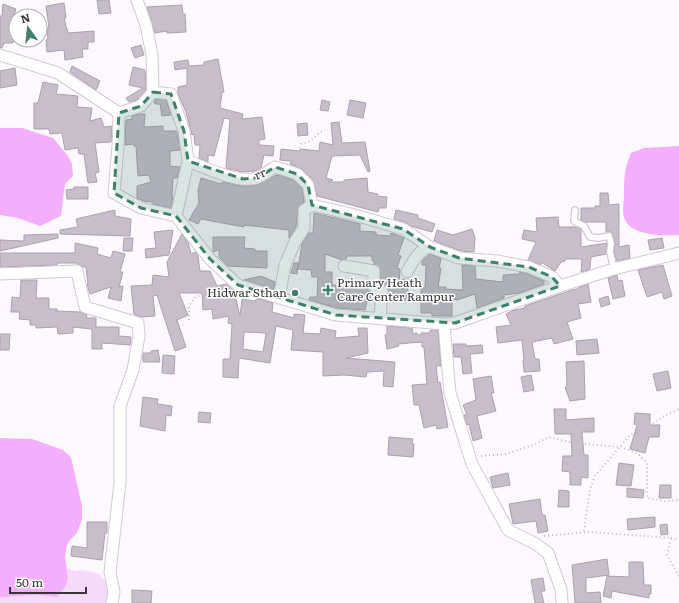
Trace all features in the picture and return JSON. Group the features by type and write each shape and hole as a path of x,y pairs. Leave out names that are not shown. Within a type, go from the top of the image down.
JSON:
{"street":[{"path":"119,113 141,106 153,92 152,55 146,25 137,0"},
{"path":"0,55 58,73 119,113"},
{"path":"153,92 171,94 184,131 188,161 176,216"},
{"path":"119,113 114,193 141,208 176,216 210,259 238,285 336,315 380,320 444,324 455,323 560,286 614,269 679,253"},
{"name":"rr","path":"188,161 226,175 243,179 256,178 275,167 291,172 296,174 308,185 312,205"},
{"path":"279,298 285,265 295,242 304,228 304,210 312,205 355,215 403,229 430,247 459,258 497,261 529,267 552,277 560,286"},
{"path":"407,272 420,252 424,248 430,247"},
{"path":"344,266 374,271 374,286 382,291 380,320"},
{"path":"0,274 77,272 86,307 138,323 139,336 133,370 120,406 120,483 110,572 114,592 112,603"},
{"path":"444,324 450,393 472,464 508,530 536,544 548,553 561,589 562,603"}],"lane":[{"path":"575,210 574,221 584,226 590,237 599,238 609,236 612,243 610,252 614,269"}],"path":[{"path":"291,172 301,144 309,143 319,133 325,130"},
{"path":"189,320 189,306 196,296 228,295 239,291 238,285"},
{"path":"584,531 590,489 595,476 630,435 650,426 662,417 679,410"},
{"path":"470,457 506,454 533,445 549,437 573,443 621,447 638,454 648,463 647,498 664,501 679,500"},
{"path":"536,544 543,536 584,531 671,538 679,540"},
{"path":"671,538 667,555 679,576"}],"highlighted area":[{"path":"153,92 171,94 184,131 188,161 243,179 257,178 275,167 297,174 308,185 312,205 403,229 430,247 459,258 529,267 552,277 560,286 455,323 336,315 238,285 210,259 176,216 141,208 114,193 119,113 141,106"}],"shaded area":[{"path":"0,128 22,128 53,138 68,156 72,164 73,176 65,184 61,216 40,226 18,218 0,215"},
{"path":"679,146 679,235 647,234 632,228 627,223 623,212 625,174 631,153 644,148"},
{"path":"0,438 32,439 63,450 71,457 82,506 82,519 77,533 67,545 65,557 68,579 65,587 57,597 37,595 0,597"},
{"path":"67,568 75,571 83,570 99,574 110,588 109,603 0,603 0,597 37,595 57,597 68,579"}],"building":[{"path":"97,0 109,0 111,13 99,14"},
{"path":"64,3 66,18 64,18 68,33 94,31 94,42 88,42 88,49 82,49 83,57 65,60 64,50 47,52 49,28 48,8 46,8 46,6"},
{"path":"3,4 13,8 8,8 8,43 4,43 2,48 0,48 0,16 2,16"},
{"path":"182,5 183,14 185,14 186,32 167,33 167,31 155,33 147,7"},
{"path":"141,45 144,55 135,58 131,48"},
{"path":"218,59 224,92 222,92 220,108 243,114 242,119 262,117 265,139 259,140 259,145 274,146 273,156 264,155 261,168 255,171 242,172 226,168 230,119 224,118 214,156 208,155 208,162 199,158 200,145 195,145 194,134 192,135 186,112 178,94 178,87 187,85 187,68 175,70 174,62 188,60 189,66 204,65 204,62"},
{"path":"72,66 100,81 96,90 70,72"},
{"path":"133,67 145,70 146,89 137,100 129,102 126,98 143,88 129,85"},
{"path":"15,68 17,85 0,88 0,71"},
{"path":"43,82 58,85 56,94 78,96 77,107 92,108 90,121 101,118 104,127 112,126 111,142 95,143 99,172 95,173 97,182 88,183 84,154 79,154 78,148 65,150 62,133 50,134 49,129 34,129 34,103 38,103"},
{"path":"156,99 166,100 171,115 162,116 160,104 155,104 154,101"},
{"path":"322,100 330,102 328,111 320,110"},
{"path":"350,100 366,103 363,118 347,115"},
{"path":"145,114 144,127 163,126 163,131 176,131 177,133 180,150 170,151 170,166 180,167 177,178 173,178 173,197 171,208 153,204 153,202 144,201 137,198 137,186 151,182 149,175 138,176 136,146 134,146 134,144 125,145 126,120 132,119 132,116"},
{"path":"339,122 342,143 365,142 370,171 368,172 360,155 332,156 326,178 333,180 328,182 344,182 344,180 367,178 368,192 378,194 377,196 387,197 386,208 379,208 378,212 317,196 313,180 302,169 290,164 292,161 280,160 281,149 319,151 320,142 333,145 331,123"},
{"path":"307,123 308,135 298,136 297,124"},
{"path":"279,175 293,180 302,188 304,202 298,207 296,227 289,238 289,230 244,225 244,227 201,219 198,224 189,220 199,203 198,190 201,178 221,184 222,182 240,186 249,186 260,184 274,176"},
{"path":"74,187 88,187 88,199 67,199 66,190 74,189"},
{"path":"600,193 608,193 609,205 619,204 619,247 629,245 630,258 617,261 614,252 615,242 612,233 606,232 606,222 585,222 581,220 581,208 595,208 595,206 600,206"},
{"path":"115,210 115,216 131,219 130,236 60,234 60,230 78,227 76,219"},
{"path":"396,210 418,215 418,218 435,224 432,232 394,219"},
{"path":"314,213 360,224 360,231 376,232 376,235 390,236 391,233 404,238 398,255 401,256 397,268 400,269 399,281 405,279 410,300 388,301 388,284 381,282 380,268 374,264 374,261 372,261 372,256 347,256 346,259 342,260 325,254 325,272 332,272 332,285 336,285 336,287 367,286 370,291 370,301 367,301 365,310 337,308 309,300 310,297 317,297 318,277 312,277 311,270 298,269 302,244 309,233 313,233"},
{"path":"558,217 559,227 577,227 581,229 581,247 607,243 606,254 591,257 590,269 581,272 582,259 565,259 565,261 561,262 555,271 541,262 541,265 528,260 536,242 522,239 524,230 537,232 536,218"},
{"path":"472,229 475,238 474,252 461,251 434,241 437,230 453,235"},
{"path":"173,230 169,255 146,258 145,249 156,248 154,232"},
{"path":"58,234 58,238 0,251 0,240 24,241 24,235"},
{"path":"182,234 188,242 191,254 196,252 198,256 200,271 210,271 217,286 226,284 234,291 240,316 242,299 255,301 257,298 273,303 272,312 294,318 294,314 305,315 303,333 320,334 321,328 336,331 335,338 359,336 358,328 367,328 368,353 346,358 395,362 393,387 383,386 384,371 367,372 366,377 344,375 323,376 323,352 291,350 293,330 276,326 270,363 239,358 238,378 223,377 223,359 230,359 232,324 228,323 229,316 213,319 212,309 203,310 202,293 179,293 188,315 177,320 186,347 175,351 157,295 153,296 155,316 141,317 134,314 131,286 152,285 153,275 169,277 167,262","holes":["244,332 266,333 263,352 243,349"]},
{"path":"213,237 245,237 244,248 255,249 255,251 267,251 267,268 228,266 219,257 219,250 213,252"},
{"path":"124,238 133,238 132,251 123,251"},
{"path":"662,238 664,248 650,250 648,240"},
{"path":"75,243 98,248 97,254 111,258 113,251 125,254 120,272 123,272 119,287 123,286 121,301 108,298 111,287 90,294 87,284 86,267 76,263 0,267 0,253 75,253"},
{"path":"430,254 441,259 438,287 446,287 445,289 463,290 462,265 475,266 476,279 503,282 503,275 519,274 520,272 544,281 544,284 519,293 504,295 504,298 477,308 475,294 457,300 452,299 452,316 432,316 432,313 421,313 421,288 425,288 426,265 422,265 422,261"},
{"path":"294,263 298,263 297,274 291,273"},
{"path":"663,265 672,296 664,299 662,292 647,297 638,270"},
{"path":"617,275 618,281 622,280 625,296 613,299 608,278"},
{"path":"261,276 275,282 274,289 244,280"},
{"path":"21,280 37,280 36,298 49,298 49,309 57,309 57,311 80,312 87,315 86,318 96,318 96,327 119,327 119,336 131,337 130,345 102,343 102,349 92,349 92,329 73,327 73,333 58,334 57,327 36,328 36,325 30,325 30,320 19,319 20,312 11,312 12,297 20,298"},
{"path":"588,284 591,302 578,304 581,318 567,322 573,339 554,344 552,338 532,342 535,359 539,359 540,371 524,372 522,340 498,343 496,327 511,325 506,314 514,310 525,308 525,306 578,289"},
{"path":"608,296 610,304 601,307 599,299"},
{"path":"387,326 412,328 413,334 417,333 418,335 421,335 421,333 429,333 431,330 438,330 441,366 436,366 438,383 440,382 448,427 437,429 436,425 424,428 419,405 414,405 412,385 427,384 424,347 422,347 422,342 398,344 399,346 387,349 385,335 387,334"},
{"path":"0,334 10,334 9,350 0,350"},
{"path":"597,339 599,353 577,355 576,341"},
{"path":"453,344 466,344 466,346 482,345 483,353 470,354 472,373 463,374 461,357 454,357"},
{"path":"158,350 160,362 143,362 143,353 151,353 151,351"},
{"path":"163,355 175,356 174,374 162,373"},
{"path":"584,361 585,399 570,401 565,387 567,387 566,362"},
{"path":"668,371 671,388 657,391 653,374"},
{"path":"531,375 534,390 524,392 521,377"},
{"path":"491,376 494,393 491,393 496,411 477,416 482,438 473,441 469,424 467,425 464,415 467,415 463,405 476,400 473,379"},
{"path":"143,397 158,399 157,404 172,406 171,416 166,415 165,431 140,426"},
{"path":"554,409 566,409 566,420 594,418 594,432 582,432 584,455 588,455 588,478 581,477 581,485 570,485 570,472 562,471 563,456 572,456 571,434 555,434"},
{"path":"199,412 211,413 210,423 198,422"},
{"path":"635,413 650,414 650,425 660,425 659,437 649,437 645,453 630,449 637,425 634,424"},
{"path":"389,437 413,439 413,457 388,455"},
{"path":"619,463 634,465 631,486 616,485"},
{"path":"508,473 510,485 493,488 490,477"},
{"path":"660,485 671,485 671,498 659,498"},
{"path":"627,488 644,490 643,498 627,497"},
{"path":"559,490 569,491 569,507 558,507"},
{"path":"540,499 542,515 545,515 548,531 538,533 536,521 513,524 509,504"},
{"path":"655,517 655,527 628,530 627,519"},
{"path":"87,522 107,522 107,533 105,533 102,560 71,556 72,546 87,548"},
{"path":"667,524 668,534 661,535 660,525"},
{"path":"607,559 609,575 586,578 586,593 600,592 601,603 575,603 572,565"},
{"path":"629,562 643,562 644,585 651,585 651,594 649,594 649,598 612,591 611,598 603,596 607,576 629,577"},
{"path":"543,578 545,591 541,591 544,603 535,603 531,580"},
{"path":"132,590 152,591 151,603 132,603"}],"place":[{"name":"Primary Heath Care Center Rampur","path":"328,290"},
{"name":"Hidwar Sthan","path":"295,293"}]}
